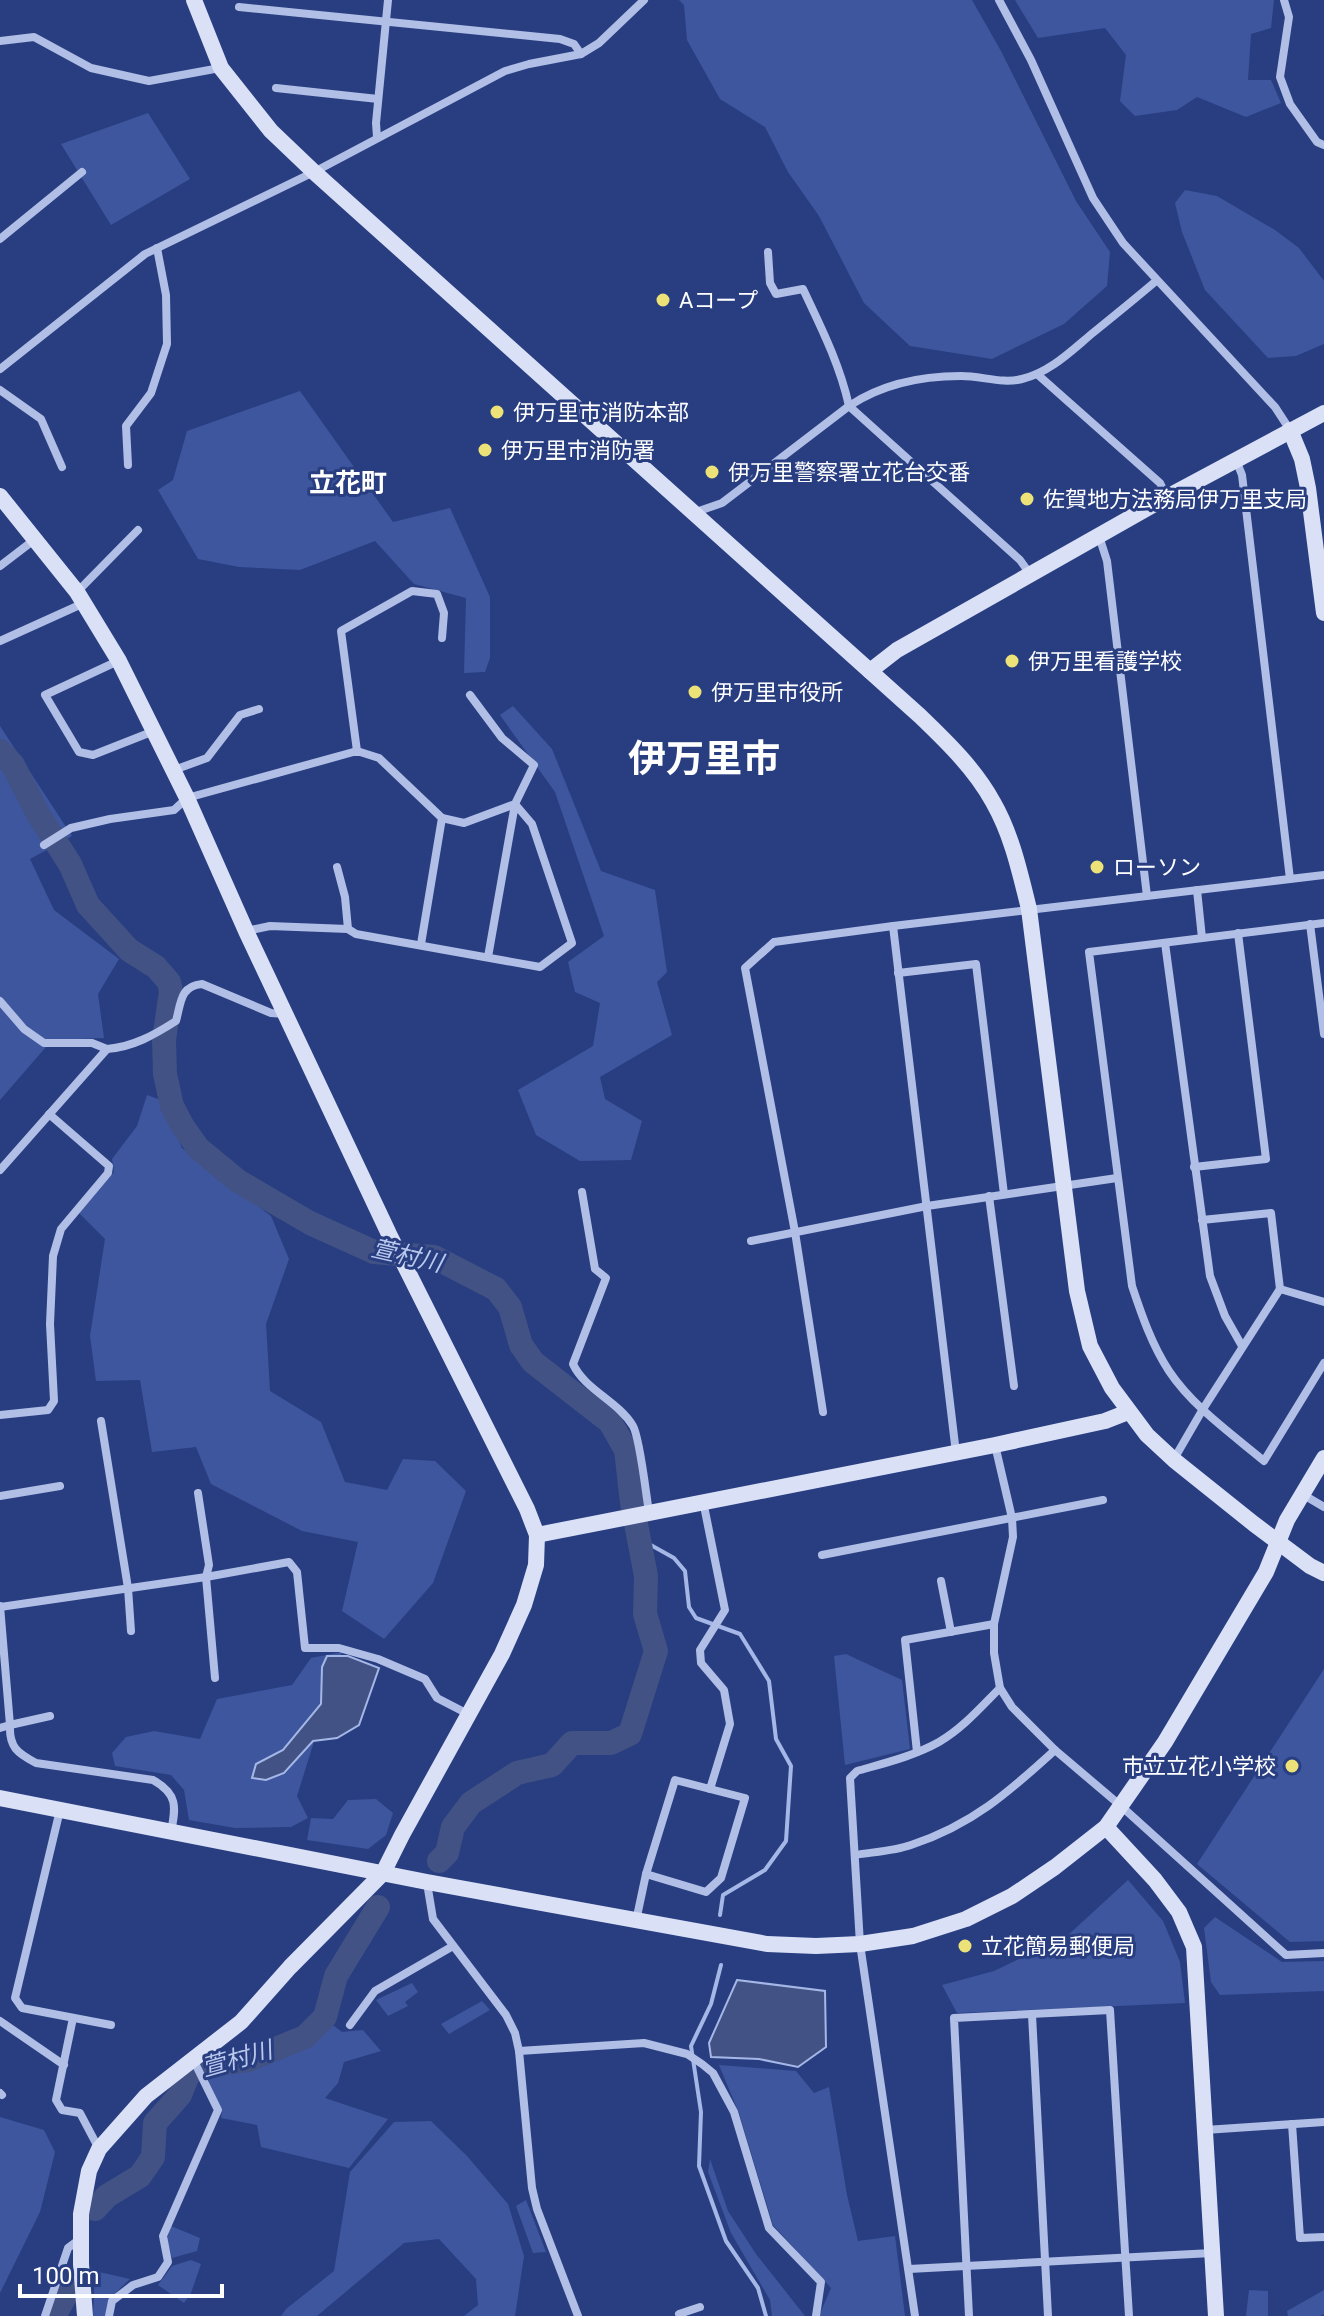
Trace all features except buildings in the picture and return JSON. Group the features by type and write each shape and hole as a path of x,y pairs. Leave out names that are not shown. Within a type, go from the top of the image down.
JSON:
{"street":[{"path":"194,0 221,68 271,131 870,671 956,751 993,802 1014,851 1029,909 1077,1291 1090,1346 1112,1388 1147,1435 1278,1542 1324,1573"},
{"path":"377,137 388,0"},
{"path":"0,369 145,254 314,172 505,71 581,54 599,43 644,0"},
{"path":"999,0 1031,60 1093,198 1123,243 1275,407 1290,430 1302,459 1308,488 1324,613"},
{"path":"1284,0 1289,17 1280,77 1290,104 1324,147"},
{"path":"239,7 560,39 574,44 581,54"},
{"path":"0,41 34,37 91,68 149,81 221,68"},
{"path":"276,88 378,99"},
{"path":"0,239 82,172"},
{"path":"128,465 126,426 151,393 167,344 166,295 157,248"},
{"path":"768,252 770,283 776,294 803,289 845,386 849,406 1020,560 1031,574"},
{"path":"694,512 722,503 849,406 884,386 961,376 998,381 1020,380 1051,368 1156,281"},
{"path":"1037,374 1160,483 1167,497"},
{"path":"0,390 41,419 62,467"},
{"path":"870,671 897,650 1167,497 1324,413"},
{"path":"1236,460 1242,475 1290,879"},
{"path":"0,496 81,598 119,661 187,798 246,931 394,1244 527,1509 537,1535 536,1565 524,1605 502,1654 383,1873 197,2065 146,2096 99,2149 89,2171 81,2214 85,2316"},
{"path":"0,641 81,598 138,530"},
{"path":"1099,536 1107,561 1147,896"},
{"path":"0,566 35,540"},
{"path":"357,751 341,631 412,591 437,594 444,613 442,638"},
{"path":"119,661 45,695 79,752 93,755 154,731"},
{"path":"470,695 502,738 534,765 515,804 488,957"},
{"path":"173,771 207,758 240,715 259,709"},
{"path":"44,845 71,828 174,810 187,798 357,751 379,758 442,818 464,823 515,804"},
{"path":"246,931 270,926 348,929 356,934 540,967 572,943 532,824 515,804"},
{"path":"421,944 442,818"},
{"path":"337,867 345,897 348,929"},
{"path":"823,1412 795,1232 745,968 774,942 1324,875"},
{"path":"1197,890 1202,938"},
{"path":"1324,923 1089,952 1132,1286 1147,1330 1170,1373 1203,1409 1264,1461 1324,1363"},
{"path":"1310,924 1324,1034"},
{"path":"893,926 956,1453"},
{"path":"1194,1167 1266,1159 1238,933"},
{"path":"1165,943 1210,1276 1225,1316 1242,1346"},
{"path":"898,973 976,964 1004,1194"},
{"path":"0,1001 24,1029 44,1043 92,1043 107,1049 121,1048 154,1035 176,1021 184,990 191,985 202,984 271,1013 286,1014"},
{"path":"0,1170 107,1049"},
{"path":"0,1415 48,1410 54,1401 50,1324 53,1256 61,1229 108,1173 109,1166 49,1114"},
{"path":"751,1241 927,1206 1117,1178"},
{"path":"582,1192 595,1269 606,1278 573,1364 578,1374 615,1405 635,1428 649,1512"},
{"path":"989,1196 1014,1386"},
{"path":"1174,1460 1280,1289 1271,1213 1202,1220"},
{"path":"1280,1289 1324,1302"},
{"path":"537,1535 995,1445 1105,1421 1128,1412"},
{"path":"101,1421 128,1588 131,1631"},
{"path":"995,1445 1012,1518 1013,1537 994,1624 994,1653 1000,1688 1012,1707 1055,1750 1286,1955 1324,1953"},
{"path":"0,1798 636,1922 767,1944 860,1944 913,1936 966,1919 1012,1896 1106,1827 1165,1742 1266,1572 1287,1520 1324,1458"},
{"path":"0,1496 60,1486"},
{"path":"198,1493 209,1565 206,1577 215,1678"},
{"path":"1302,1494 1324,1507"},
{"path":"822,1555 1103,1500"},
{"path":"703,1501 725,1610 700,1650 701,1663 724,1690 730,1724 710,1789"},
{"path":"171,1832 174,1801 165,1787 153,1780 36,1763 20,1754 10,1739 0,1606 289,1562 297,1572 305,1648 339,1648 378,1659 425,1679 437,1698 469,1715"},
{"path":"941,1581 951,1632"},
{"path":"917,1752 905,1640 994,1624"},
{"path":"915,2316 860,1944 850,1778 857,1771 941,1741 973,1716 1000,1688"},
{"path":"0,1728 50,1716"},
{"path":"855,1855 908,1846 953,1828 1003,1797 1055,1750"},
{"path":"636,1922 646,1874 675,1780 745,1798 721,1878 706,1892 646,1874"},
{"path":"60,1810 15,1998 22,2008 111,2025"},
{"path":"1106,1827 1155,1880 1179,1912 1194,1947 1216,2316"},
{"path":"427,1882 433,1919 506,2015 515,2033 532,2188 578,2316"},
{"path":"350,2025 375,1991 453,1946"},
{"path":"969,2316 954,2018 1110,2010 1129,2316"},
{"path":"1032,2015 1048,2316"},
{"path":"73,2018 56,2100 62,2110 80,2113 99,2149"},
{"path":"0,2021 64,2065"},
{"path":"519,2051 644,2043 687,2054 713,2073 734,2112 769,2228 821,2282 816,2316"},
{"path":"109,2316 112,2301 133,2285 158,2277 168,2262 163,2236 218,2110 197,2065"},
{"path":"1205,2130 1324,2122"},
{"path":"1292,2124 1300,2238 1324,2237"},
{"path":"45,2316 68,2248 80,2239"},
{"path":"909,2269 1212,2253"},
{"path":"680,2316 700,2307"}],"shaded area":[{"path":"679,0 972,0 1076,201 1110,252 1107,286 1064,324 992,359 910,346 864,303 819,216 788,172 765,127 720,99 687,40 684,5"},
{"path":"1015,0 1274,0 1271,28 1251,34 1248,80 1271,80 1281,103 1246,117 1197,97 1177,110 1135,116 1120,101 1126,55 1105,28 1038,38"},
{"path":"148,113 190,179 111,225 61,144"},
{"path":"1185,190 1217,196 1299,248 1324,281 1324,344 1296,356 1268,358 1205,290 1182,232 1175,203"},
{"path":"300,391 393,522 450,508 490,597 490,658 485,672 464,673 466,598 414,584 375,541 300,570 239,567 198,559 158,490 173,480 187,431"},
{"path":"513,706 552,749 601,871 655,890 667,972 657,982 672,1035 600,1077 605,1099 642,1121 631,1160 580,1161 536,1135 518,1090 593,1046 600,1003 575,992 568,962 604,936 555,792 500,715"},
{"path":"0,726 72,836 30,859 54,910 119,959 98,994 104,1038 52,1040 0,1100"},
{"path":"147,1095 164,1101 182,1148 271,1216 289,1259 266,1324 270,1391 321,1422 345,1482 387,1490 403,1459 435,1461 466,1491 433,1583 384,1639 342,1611 358,1542 302,1531 211,1484 196,1447 152,1452 140,1380 96,1381 90,1336 105,1239 79,1213 114,1172 112,1159 137,1126"},
{"path":"342,1652 297,1796 308,1818 291,1827 235,1828 189,1820 184,1790 171,1775 115,1766 112,1753 126,1737 154,1731 200,1739 217,1699 292,1685 311,1658"},
{"path":"846,1654 902,1680 910,1749 845,1765 834,1656"},
{"path":"327,1656 348,1656 379,1668 359,1725 337,1738 313,1741 284,1773 266,1780 252,1778 256,1764 283,1750 321,1704 322,1667"},
{"name":"市立立花小学校","path":"1324,1669 1324,1941 1290,1942 1197,1864"},
{"path":"376,1799 393,1813 386,1835 368,1849 307,1840 311,1818 333,1819 348,1800"},
{"path":"1128,1880 1163,1921 1180,1962 1185,2003 957,2013 942,1985 994,1971 1067,1936"},
{"path":"1215,1917 1282,1962 1324,1961 1324,1991 1220,1995 1211,1982 1204,1928"},
{"path":"737,1980 825,1991 826,2047 798,2067 759,2059 711,2057 709,2043"},
{"path":"412,1983 418,1992 405,2002 408,2006 388,2016 376,2000"},
{"path":"482,2001 490,2010 449,2034 441,2024"},
{"path":"326,2020 342,2032 363,2030 381,2051 344,2062 338,2083 325,2098 388,2119 349,2168 261,2147 257,2125 221,2118 222,2111 204,2071 262,2061 310,2038"},
{"path":"719,2065 796,2071 814,2093 829,2087 858,2241 895,2236 905,2316 819,2316 831,2288 773,2225 739,2113"},
{"path":"0,2117 44,2130 55,2152 40,2212 0,2293"},
{"path":"431,2121 467,2156 508,2204 524,2256 515,2316 464,2316 478,2305 476,2279 439,2239 404,2243 317,2316 281,2316 334,2271 350,2172 394,2122"},
{"path":"710,2159 728,2211 756,2254 805,2316 772,2316 770,2300 731,2233 708,2172"},
{"path":"526,2200 546,2252 533,2253 516,2206"},
{"path":"171,2226 200,2238 197,2251 172,2258 167,2239"},
{"path":"191,2260 201,2264 191,2293 184,2303 158,2285 172,2266"},
{"path":"95,2271 130,2279 109,2299 106,2316 93,2316"},
{"path":"1249,2290 1268,2291 1268,2316 1246,2316"},
{"path":"1324,2290 1324,2314 1288,2316 1287,2311"}],"waterway":[{"name":"萱村川","path":"0,751 13,765 38,814 70,864 88,905 129,950 156,967 169,982 171,991 164,1040 165,1074 172,1106 198,1148 238,1181 310,1223 374,1252 434,1257 496,1289 510,1307 521,1345 533,1362 610,1422 626,1450 646,1576 645,1614 656,1651 630,1734 611,1743 572,1743 552,1765 517,1773 471,1803 453,1827 447,1853 439,1861"},
{"path":"640,1539 674,1558 685,1571 689,1607 696,1618 740,1634 769,1681 776,1739 791,1766 786,1841 765,1870 723,1895 720,1915"},
{"name":"萱村川","path":"95,2209 107,2196 140,2176 153,2157 155,2123 180,2095 188,2075 199,2066 248,2060 305,2037 325,2017 336,1976 378,1907"},
{"path":"721,1965 711,2004 691,2046 701,2112 699,2166 726,2241 758,2288 766,2316"},
{"name":"萱村川","path":"54,2316 73,2283"}],"place":[{"name":"Aコープ","path":"663,300"},
{"name":"伊万里市消防本部","path":"497,412"},
{"name":"伊万里市消防署","path":"485,450"},
{"name":"伊万里警察署立花台交番","path":"712,472"},
{"name":"佐賀地方法務局伊万里支局","path":"1027,499"},
{"name":"伊万里看護学校","path":"1012,661"},
{"name":"伊万里市役所","path":"695,692"},
{"name":"ローソン","path":"1097,867"},
{"name":"市立立花小学校","path":"1292,1766"},
{"name":"立花簡易郵便局","path":"965,1946"}],"district":[{"name":"立花町","path":"348,483"},
{"name":"伊万里市","path":"704,759"}]}
